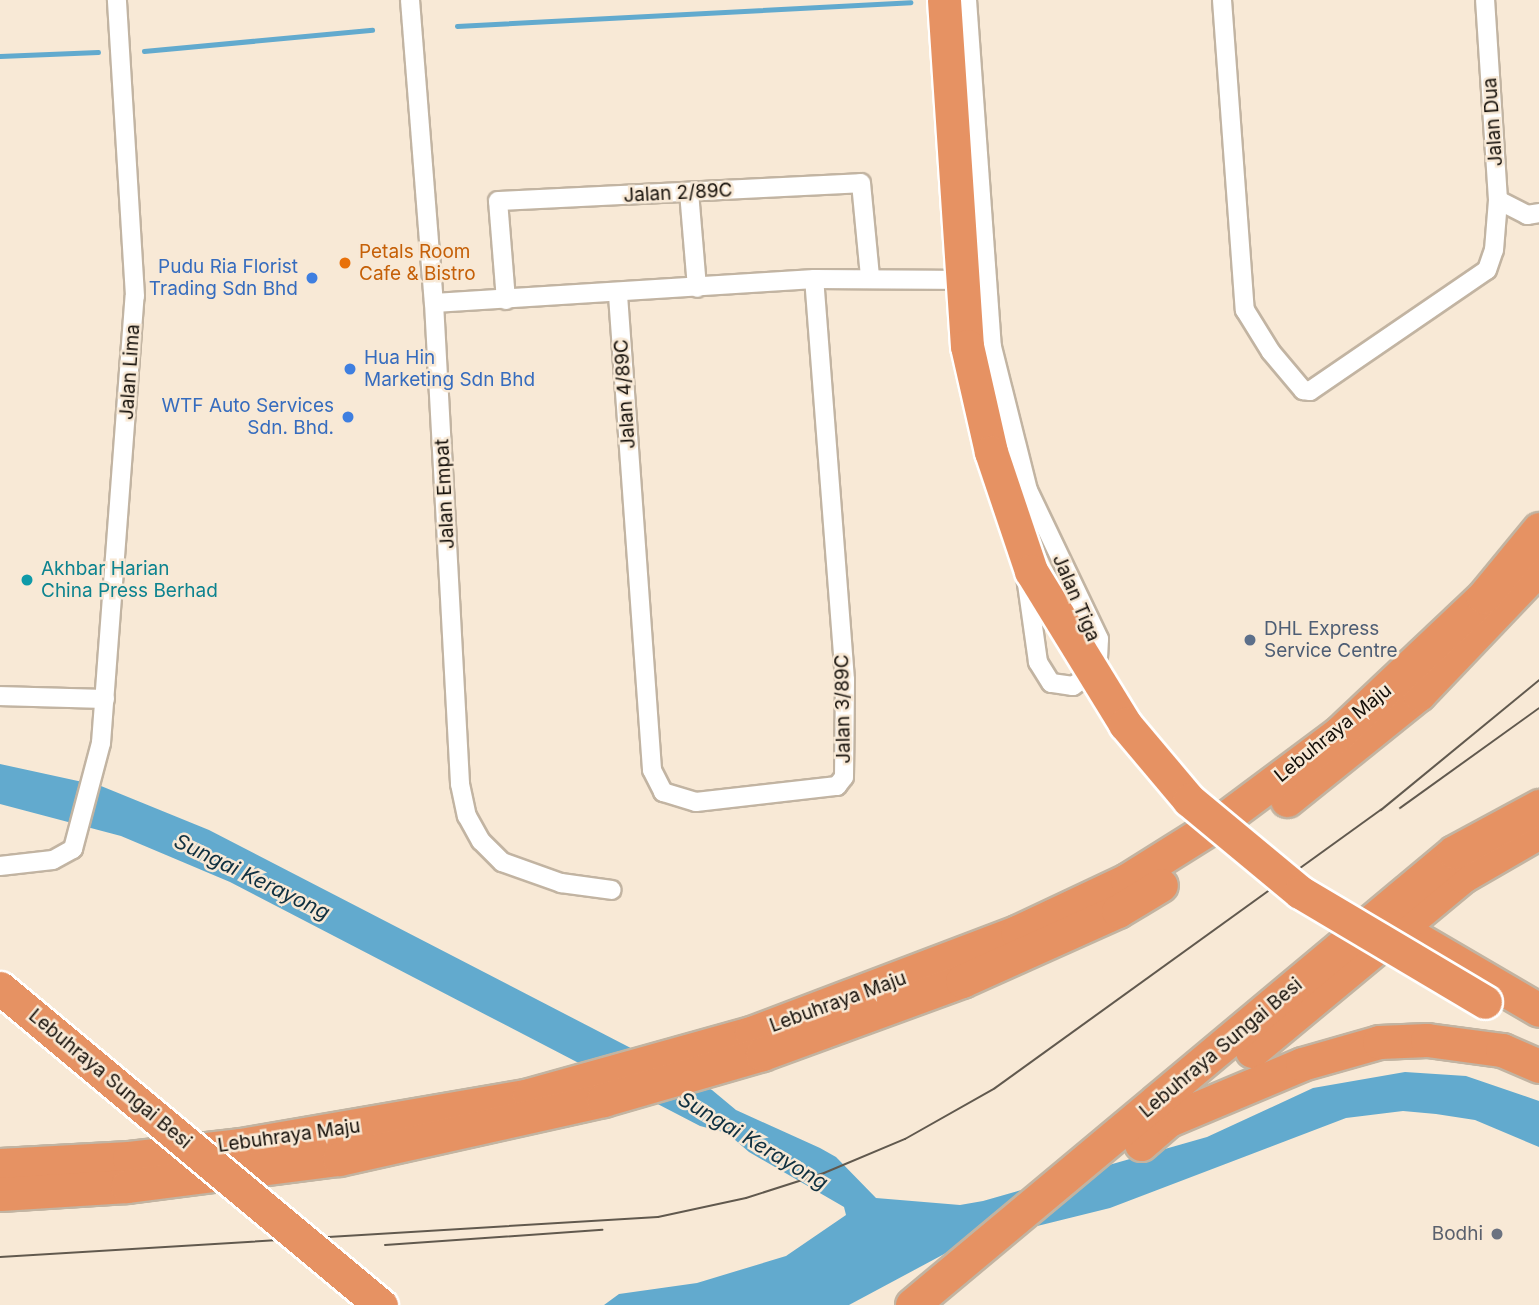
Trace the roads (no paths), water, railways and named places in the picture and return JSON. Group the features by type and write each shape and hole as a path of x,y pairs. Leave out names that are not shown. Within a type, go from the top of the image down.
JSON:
{"highway":[{"path":"961,0 977,249 993,373 1023,494 1085,625 1163,744 1205,791 1275,852 1492,995 1539,1035"},
{"path":"941,13 967,346 991,452 1031,571 1125,724 1189,800 1300,892 1492,995 1539,1010"},
{"name":"Lebuhraya Maju","path":"757,1044 901,979 1071,908 1222,821 1339,733 1409,672 1483,597 1539,529"},
{"name":"Lebuhraya Maju","path":"0,1194 127,1186 327,1161 757,1044 1031,953 1118,911 1207,857 1330,769 1419,695 1539,568"},
{"name":"Lebuhraya Sungai Besi","path":"912,1305 1454,852 1539,806"},
{"path":"1169,1120 1463,876 1539,831"},
{"name":"Lebuhraya Sungai Besi","path":"0,988 381,1305"},
{"name":"Lebuhraya Sungai Besi","path":"0,1015 350,1305"},
{"name":"Lebuhraya Sungai Besi","path":"942,1305 1063,1211 1169,1120 1302,1064 1379,1042 1427,1040 1502,1050 1539,1066"},
{"name":"Lebuhraya Maju","path":"0,1165 129,1158 539,1104"}],"street":[{"name":"Jalan Lima","path":"0,866 53,860 73,849 101,743 135,296 117,0"},
{"name":"Jalan Empat","path":"410,0 435,303 460,784 467,816 481,841 502,862 561,883 612,890"},
{"name":"Jalan Tiga","path":"937,0 941,13 954,280 960,346 984,452 1028,582 1038,662 1051,683 1073,686 1090,674 1098,659 1098,639 1028,489 992,347 967,0"},
{"name":"Jalan Dua","path":"1222,0 1245,310 1271,352 1303,390 1310,391 1487,270 1494,250 1499,200 1485,0"},
{"name":"Jalan 2/89C","path":"506,300 498,201 862,183 870,277"},
{"path":"689,192 697,288"},
{"path":"1499,200 1527,215 1539,213"},
{"path":"435,303 618,295 814,279 870,277 986,280"},
{"name":"Jalan 3/89C","path":"631,494 652,769 663,792 696,802 837,786 844,777 845,680 814,279"},
{"name":"Jalan 4/89C","path":"618,295 631,494"},
{"path":"0,696 105,699"}],"water":[{"name":"Sungai Kerayong","path":"0,764 101,786 209,830 712,1090 736,1110 820,1148 836,1157 876,1198 960,1205 983,1201 1207,1137 1313,1088 1405,1072 1466,1076 1539,1101 1539,1147 1475,1120 1436,1114 1403,1111 1346,1118 1110,1208 961,1245 849,1305 604,1305 619,1294 697,1283 786,1256 846,1215 844,1207 749,1152 727,1133 700,1126 230,882 121,836 0,804"}],"waterway":[{"path":"457,26 910,2"},
{"path":"144,51 372,30"},
{"path":"0,56 98,52"}],"tram line":[{"path":"0,1257 658,1217 746,1198 824,1173 905,1139 995,1088 1381,810 1539,680"},
{"path":"1400,808 1539,708"},
{"path":"385,1245 602,1230"}],"place":[{"name":"Petals Room Cafe & Bistro","path":"345,263"},
{"name":"Pudu Ria Florist Trading Sdn Bhd","path":"312,278"},
{"name":"Hua Hin Marketing Sdn Bhd","path":"350,369"},
{"name":"WTF Auto Services Sdn. Bhd.","path":"348,417"},
{"name":"Akhbar Harian China Press Berhad","path":"27,580"},
{"name":"DHL Express Service Centre","path":"1250,640"},
{"name":"Bodhi","path":"1497,1234"}]}
